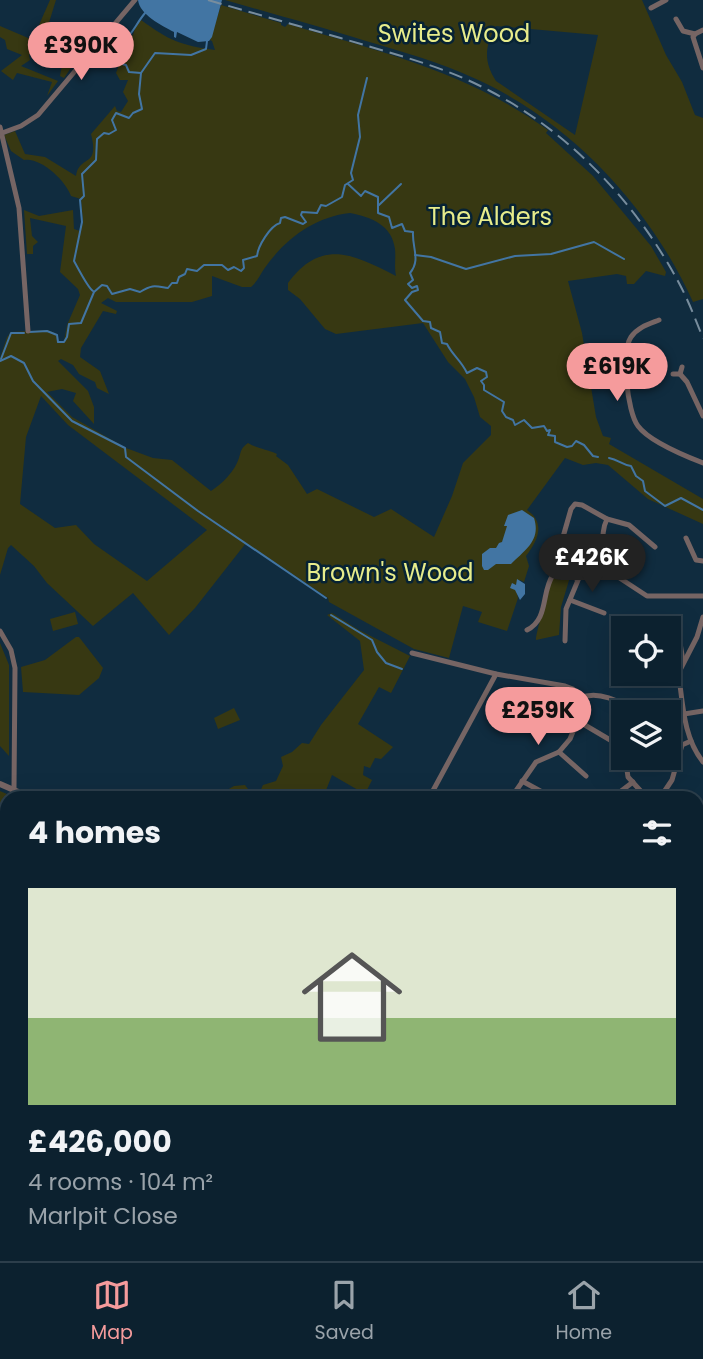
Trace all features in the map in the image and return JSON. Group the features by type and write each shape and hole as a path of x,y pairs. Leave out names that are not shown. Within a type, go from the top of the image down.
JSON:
{"street":[{"path":"27,331 19,208 1,130 21,126 38,115 135,0"},
{"path":"651,8 666,0"},
{"path":"676,19 683,31 695,34 703,30"},
{"path":"695,34 694,41 703,68"},
{"path":"657,323 636,331 627,347 632,415 637,425 650,437 703,463"},
{"path":"680,374 682,367"},
{"path":"673,374 680,374 687,382 703,416"},
{"path":"552,556 563,537 573,506 582,505 607,519 629,525 646,544 655,547"},
{"path":"601,569 605,551 602,534 607,519"},
{"path":"686,538 696,560 703,561"},
{"path":"565,641 564,618 570,600 578,579 590,568 601,569 647,596 703,596"},
{"path":"527,631 541,615 550,580 554,575 561,573 578,579"},
{"path":"570,600 604,613"},
{"path":"681,669 698,637 703,617"},
{"path":"0,631 11,650 15,668 14,788"},
{"path":"681,649 683,661"},
{"path":"412,653 496,674 565,686 573,689 580,698 581,712 570,739 559,752 536,762 516,791"},
{"path":"433,791 496,674"},
{"path":"680,686 691,741 703,762"},
{"path":"580,698 598,694 611,700"},
{"path":"684,714 703,711"},
{"path":"578,721 611,740"},
{"path":"665,791 672,780 682,745 691,741"},
{"path":"559,752 586,776"},
{"path":"627,770 628,777 641,791"},
{"path":"522,781 540,791"},
{"path":"621,791 633,782"},
{"path":"0,784 19,791"}],"green space":[{"path":"50,0 56,0 47,29 39,25"},
{"name":"Swites Wood","path":"225,0 642,0 695,115 703,118 703,299 693,302 654,233 604,171 575,143 511,97 435,62","holes":["496,26 598,35 575,135 496,81 487,60 488,47"]},
{"name":"The Alders","path":"221,5 281,23 285,27 288,24 357,44 455,78 517,110 548,130 546,133 593,176 651,246 666,272 665,276 646,271 634,284 627,284 626,276 617,274 568,281 582,333 596,417 603,436 611,438 609,444 703,499 703,524 648,499 608,465 583,465 565,458 527,510 537,520 538,532 526,556 529,566 524,582 520,580 515,585 518,598 507,631 478,622 482,612 463,606 449,658 414,649 329,602 328,598 246,543 195,608 169,635 133,593 93,626 11,545 0,575 0,358 11,332 48,330 57,334 58,341 64,341 67,325 80,295 78,289 60,272 66,226 30,218 32,236 38,242 33,246 33,254 27,254 24,210 39,216 73,210 74,229 80,231 83,222 81,199 71,196 58,177 45,166 24,160 11,151 4,135 15,131 25,154 45,157 76,176 78,169 93,152 91,134 115,106 117,111 121,112 128,101 123,92 128,80 120,80 116,73 125,48 124,42 133,35 136,25 141,20 176,41 215,50 210,40","holes":["350,213 373,220 390,234 395,249 396,276 353,257 326,255 301,269 288,283 288,290 300,299 325,329 336,334 423,323 448,362 465,379 480,417 491,426 491,435 463,463 434,537 391,509 374,517 317,489 307,494 288,465 276,456 277,454 248,443 231,472 211,491 172,460 153,458 126,448 72,417 47,392 62,389 76,393 73,401 94,424 94,407 88,391 58,361 61,359 73,365 79,374 95,382 97,388 109,394 100,371 80,357 81,348 103,311 116,314 117,311 101,303 108,298 116,302 192,302 212,296 212,276 242,287 251,287 272,258 301,231 324,219","41,396 68,425 207,530 147,581 94,544 76,525 55,528 20,504 26,437"]},
{"path":"0,26 40,43 29,55 30,60 21,66 58,81 47,96 52,82 17,73 13,80 1,71 22,55 7,49 5,40 0,37"},
{"path":"87,47 82,58 75,57 75,62 64,78 60,76 62,65 51,56 56,51 66,58"},
{"path":"558,575 570,577 561,607 559,635 536,640 552,579"},
{"path":"75,612 78,624 53,631 50,619"},
{"path":"332,613 410,656 391,693 379,687 358,724 393,747 381,759 375,758 370,768 364,766 363,775 372,780 366,791 360,791 332,775 326,791 260,791 263,785 276,781 283,766 281,757 302,743 309,744 364,670 360,641 327,615"},
{"path":"79,637 103,668 99,678 79,695 23,692 21,667 45,660"},
{"path":"0,643 9,665 9,756 0,746"},
{"path":"234,708 240,720 218,729 214,718"},
{"path":"245,785 250,791 225,791 234,786"}],"water":[{"path":"138,0 222,0 212,37 209,41 198,42 177,32 176,38 174,37 174,32 147,15"},
{"path":"522,510 534,518 536,526 531,544 511,564 496,564 484,570 482,554 502,542 508,515"},
{"path":"517,579 525,584 525,594 520,600 515,590 510,588 512,583 516,585"}],"waterway":[{"path":"141,73 129,72 126,65 118,63 123,42 145,13"},
{"path":"93,291 74,261 82,222 82,174 96,160 97,139 104,133 109,134 116,130 112,120 116,113 129,118 142,109 139,94 141,73 155,53 191,55 206,49 207,41"},
{"path":"29,332 47,331 57,335 58,342 64,342 69,324 81,323 94,292 102,285 107,286 112,294 130,289 140,292 154,286 168,288 172,283 177,283 187,269 197,271 204,265 222,265 228,270 234,267 241,271 244,268 243,260 257,256 265,237 280,223 281,218 303,224 306,222 302,212 317,213 321,205 326,206 342,197 345,185 353,180 351,173 360,137 358,115 367,78"},
{"path":"348,184 361,196 365,191 378,197 378,213 389,217 392,228 402,224 405,231 413,232 416,259 410,273 413,280 408,284 412,288 417,286 418,290 405,300 423,321 430,322 431,328 440,332 442,343 447,344 467,373 477,368 486,372 487,377 481,381 484,390 504,402 502,411 506,417 513,420 515,425 524,420 532,428 544,426 547,431 550,430 548,435 555,436 555,442 567,447 576,441 584,445 593,456 598,457"},
{"path":"379,205 401,184"},
{"path":"415,255 431,257 466,269 515,256 551,254 594,242 624,259"},
{"path":"1,359 11,333 24,333"},
{"path":"0,361 11,356 24,363 33,381 72,421 125,448 126,457 198,511 326,598"},
{"path":"609,458 631,466 636,476 643,481 645,491 665,506 681,498 703,510"},
{"path":"331,615 372,640 386,663 402,669"}],"railway":[{"path":"208,0 432,66 462,77 520,108 575,150 623,200 663,255 683,291 703,338"}],"park label":[{"name":"Brown's Wood","path":"390,573"}]}
